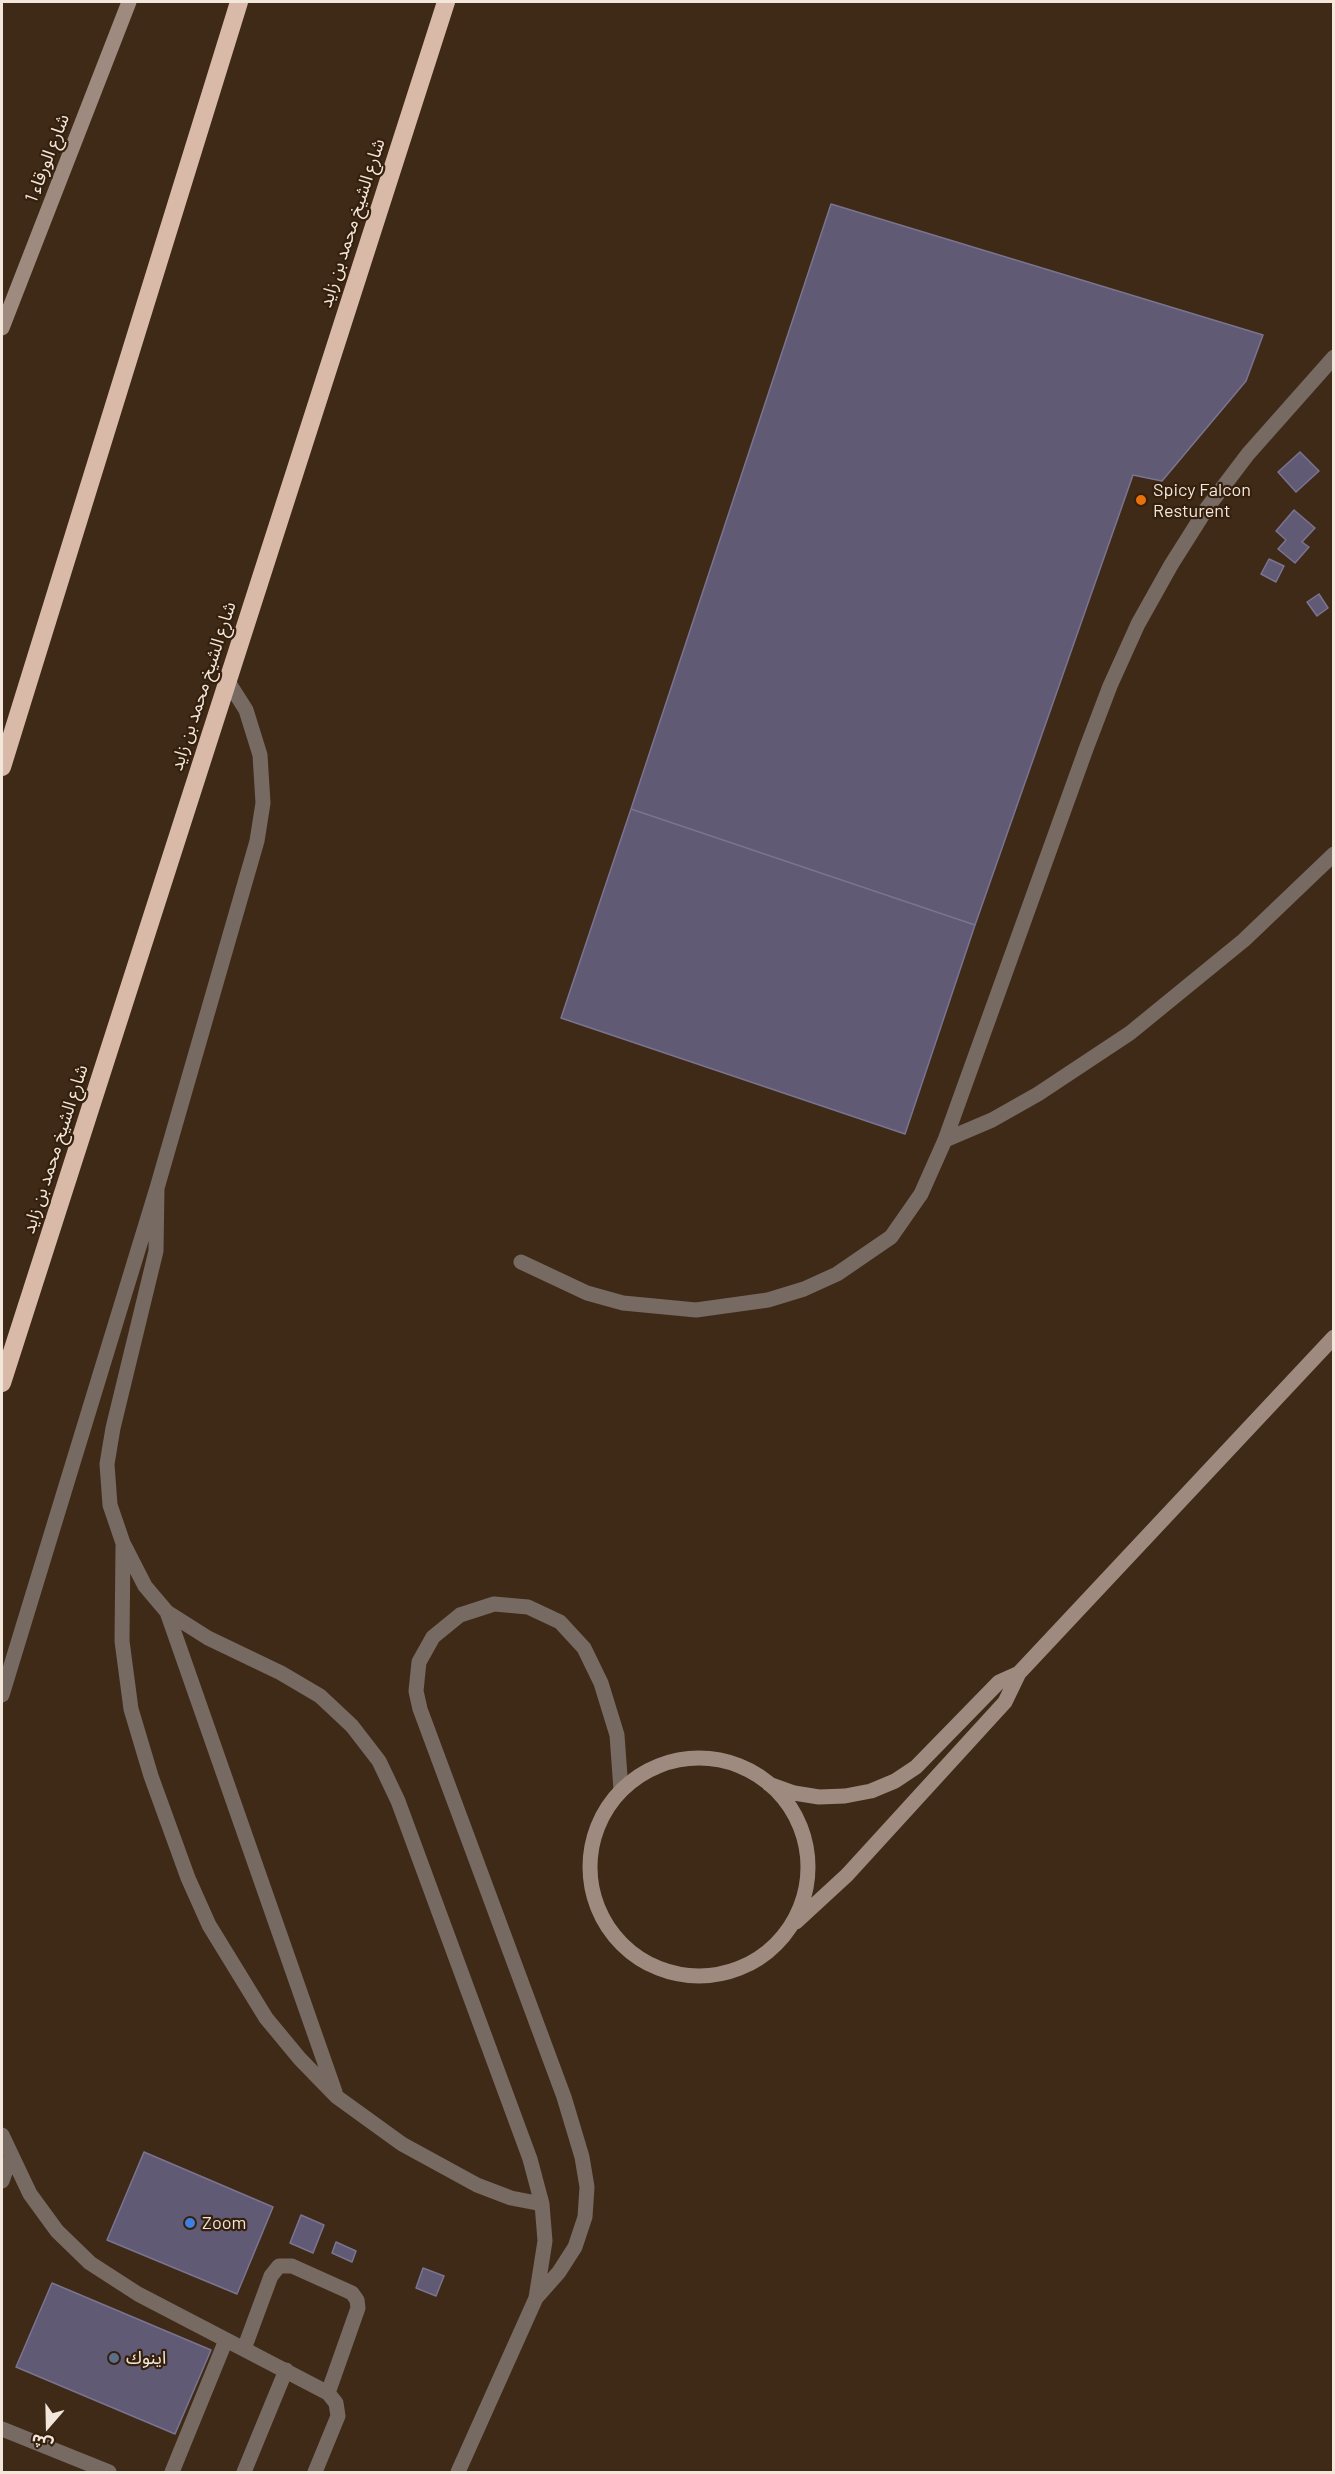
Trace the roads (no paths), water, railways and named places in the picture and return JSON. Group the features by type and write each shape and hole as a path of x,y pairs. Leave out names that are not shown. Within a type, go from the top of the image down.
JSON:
{"highway":[{"path":"2,767 239,2"},
{"name":"شارع الشيخ محمد بن زايد","path":"2,1383 446,2"}],"street":[{"name":"شارع الورقاء 1","path":"2,328 129,2"},
{"path":"1019,1673 1012,1692 997,1711 841,1881 793,1924 769,1952 737,1970 700,1976 664,1971 631,1953 606,1926 592,1892 590,1855 600,1820 621,1790 647,1771 678,1760 710,1758 742,1767 769,1784 811,1796 845,1796 871,1791 895,1781 922,1761 999,1682 1019,1673 1334,1337"},
{"path":"769,1784 794,1813 807,1849 807,1888 793,1924"}],"lane":[{"path":"522,1262 588,1293 632,1304 696,1310 768,1300 804,1289 837,1274 891,1238 921,1194 945,1140 1110,686 1138,624 1171,565 1207,508 1248,454 1334,357"},
{"path":"2,1695 158,1188 257,841 262,803 260,756 246,710 227,680"},
{"path":"945,1140 992,1119 1038,1094 1130,1033 1244,940 1334,855"},
{"path":"158,1188 156,1251 113,1428 107,1464 110,1505 123,1543 146,1586 167,1612 208,1638 281,1673 320,1696 352,1726 379,1761 398,1801 415,1846 530,2159 542,2204 545,2241 536,2298 458,2472"},
{"path":"123,1543 122,1641 132,1709 151,1776 188,1878 209,1925 266,2018 337,2097 402,2144 477,2186 511,2198 542,2204"},
{"path":"536,2298 559,2272 575,2247 585,2217 587,2187 582,2157 564,2097 420,1708 416,1691 419,1662 433,1637 460,1615 494,1604 528,1607 560,1622 584,1648 602,1683 617,1735 621,1790"},
{"path":"167,1612 337,2097"},
{"path":"2,2135 30,2194 57,2231 90,2263 138,2294 328,2393 336,2403 338,2416 315,2472"},
{"path":"2,2181 11,2156"},
{"path":"244,2349 271,2276 279,2266 292,2266 352,2293 357,2300 358,2308 328,2393"},
{"path":"172,2472 226,2340"},
{"path":"244,2472 286,2370"},
{"path":"2,2429 109,2472"}],"place":[{"name":"Spicy Falcon Resturent","path":"1141,500"},
{"name":"Zoom","path":"190,2223"},
{"name":"اينوك","path":"114,2358"}]}
